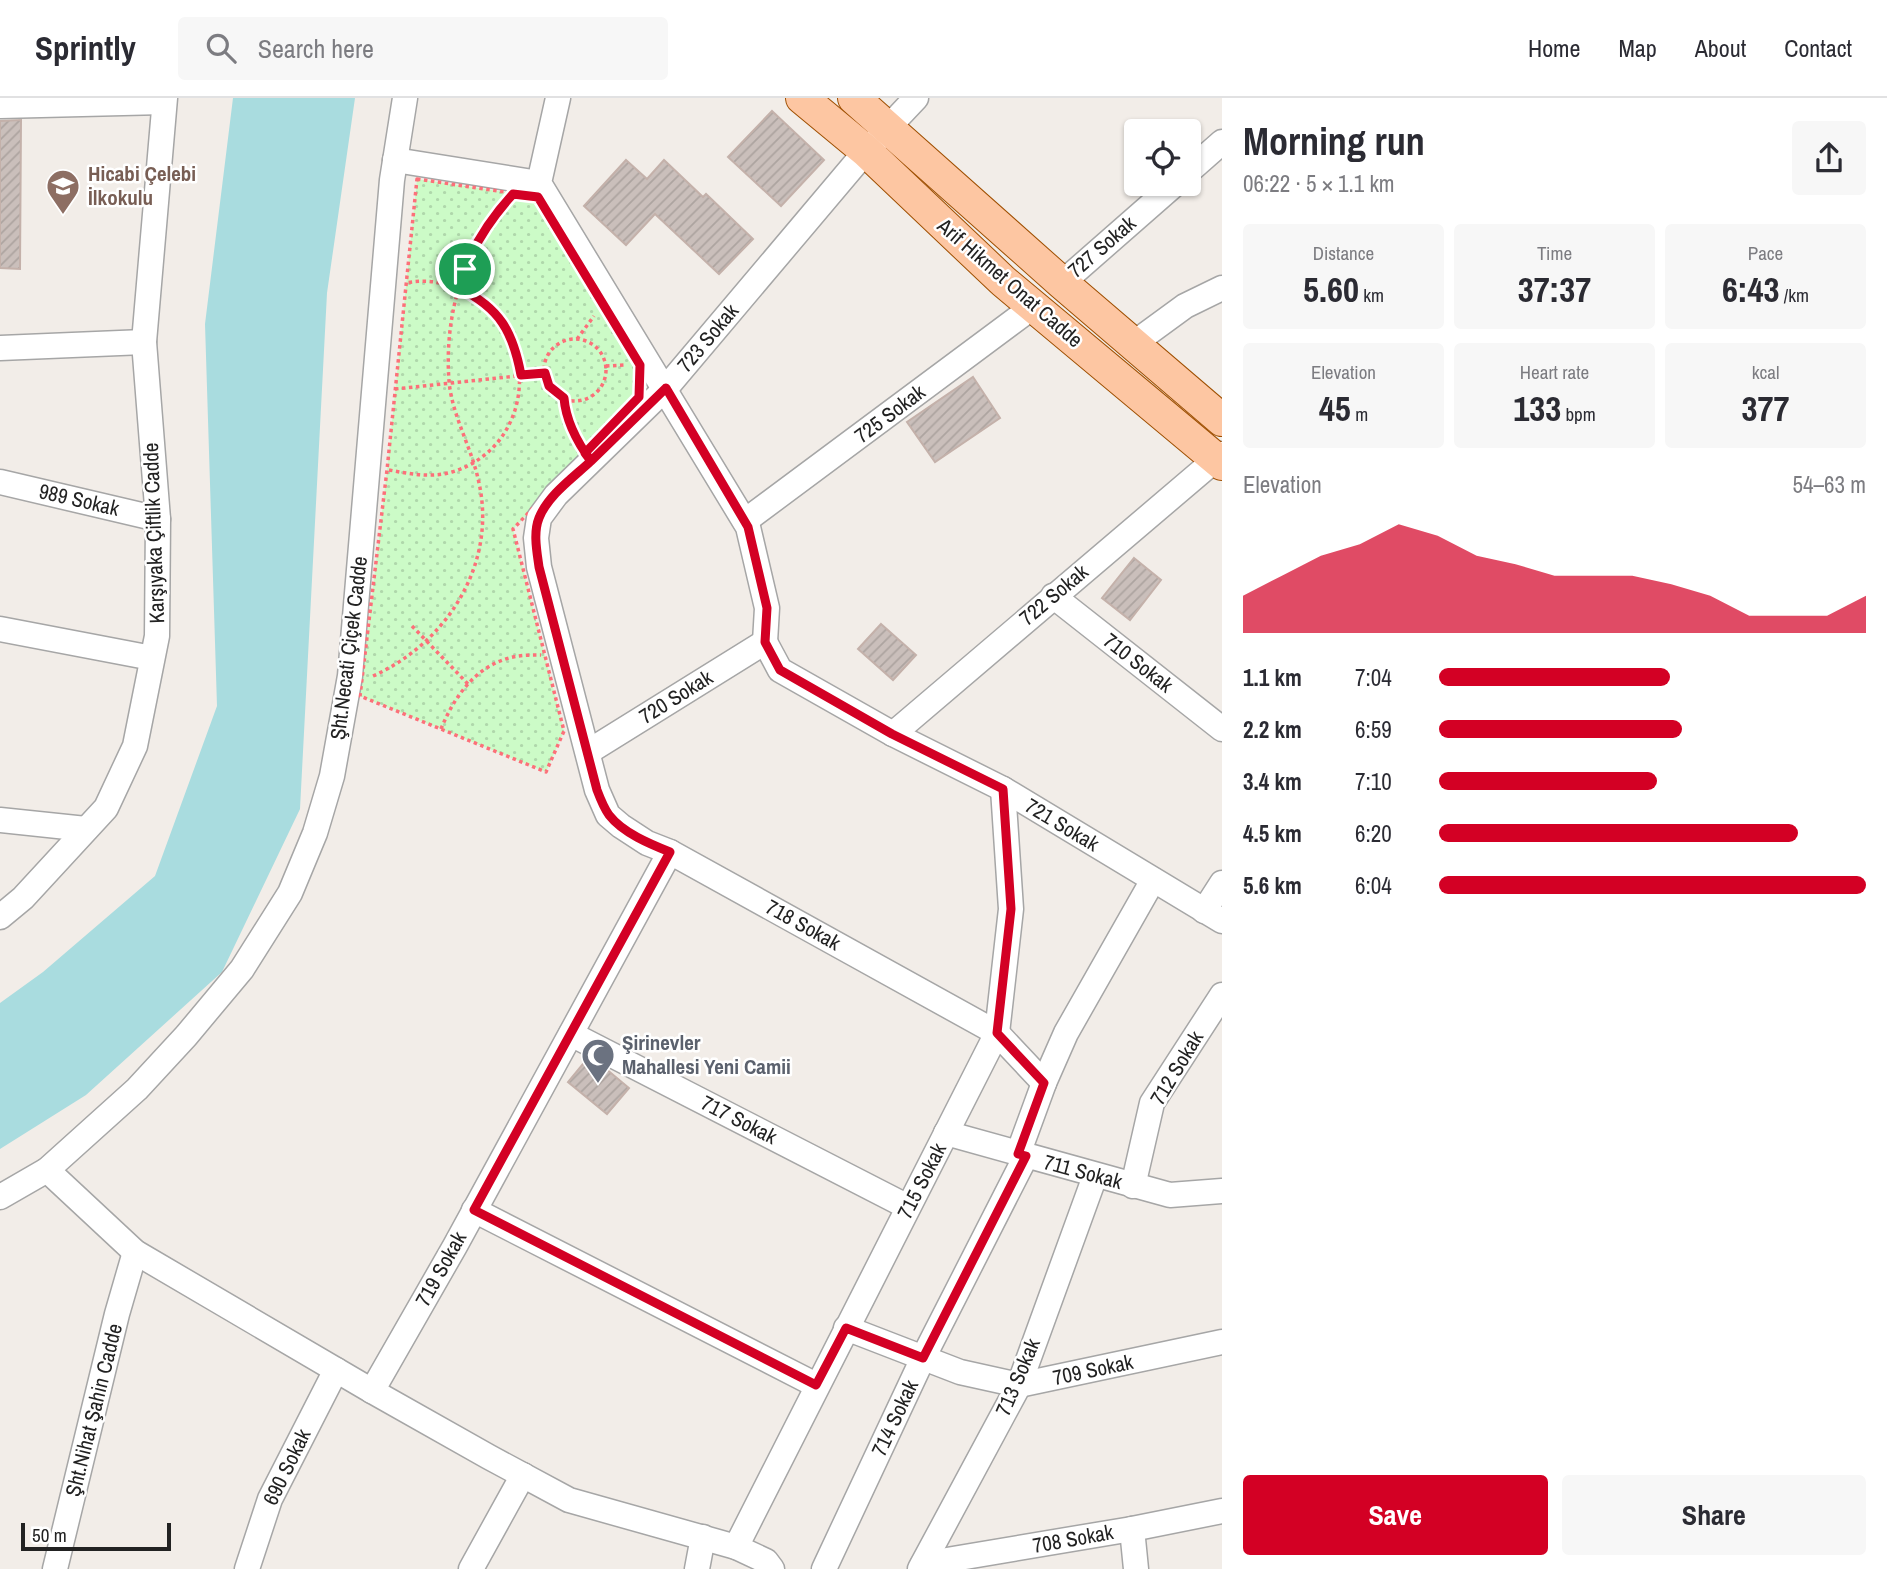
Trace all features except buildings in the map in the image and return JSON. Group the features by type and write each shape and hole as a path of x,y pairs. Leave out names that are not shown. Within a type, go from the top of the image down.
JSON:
{"main road":[{"name":"Arif Hikmet Onat Cadde","path":"802,98 866,151 1003,281 1220,458"},
{"name":"Arif Hikmet Onat Cadde","path":"854,98 1062,283 1222,420"}],"street":[{"name":"Şht.Necati Çiçek Cadde","path":"0,1197 47,1170 136,1089 186,1036 242,969 290,893 316,833 332,776 350,676 396,160 405,98"},
{"path":"558,98 539,183 745,521 767,608 765,642"},
{"name":"723 Sokak","path":"588,752 553,654 536,538 539,518 588,457 666,388 866,151 916,98"},
{"path":"0,106 164,100"},
{"name":"Karşıyaka Çiftlik Cadde","path":"0,917 23,898 106,808 135,746 157,636 158,519 144,342 164,100"},
{"path":"1201,161 1222,142"},
{"path":"396,160 539,183"},
{"name":"727 Sokak","path":"1062,283 1161,196"},
{"path":"1133,344 1185,306 1222,288"},
{"name":"725 Sokak","path":"745,521 1034,306"},
{"path":"0,348 144,342"},
{"name":"722 Sokak","path":"892,734 1220,458"},
{"name":"989 Sokak","path":"0,481 158,519"},
{"name":"710 Sokak","path":"1053,596 1222,729"},
{"path":"0,629 152,658"},
{"name":"721 Sokak","path":"765,642 780,670 892,734 1003,789 1213,916"},
{"name":"720 Sokak","path":"588,752 765,642"},
{"name":"718 Sokak","path":"588,752 597,790 608,815 647,843 670,852 997,1033 1044,1083"},
{"name":"715 Sokak","path":"736,1547 997,1033 1011,909 1003,789"},
{"path":"0,820 86,830"},
{"name":"719 Sokak","path":"372,1391 670,852"},
{"name":"714 Sokak","path":"824,1569 1022,1155 1044,1083 1066,1034 1153,880"},
{"path":"1213,916 1222,883"},
{"name":"712 Sokak","path":"1133,1186 1153,1103 1222,995"},
{"name":"717 Sokak","path":"571,1034 908,1207"},
{"name":"711 Sokak","path":"946,1133 1170,1195 1222,1191"},
{"path":"47,1170 135,1252 372,1391 523,1475 569,1500 736,1547 769,1565"},
{"name":"713 Sokak","path":"922,1567 1018,1385 1095,1176"},
{"path":"474,1210 816,1385"},
{"name":"Şht.Nihat Şahin Cadde","path":"55,1569 117,1314 135,1252"},
{"name":"709 Sokak","path":"846,1328 960,1372 1018,1385 1222,1342"},
{"name":"690 Sokak","path":"247,1569 270,1499 336,1370"},
{"path":"471,1569 523,1475"},
{"name":"708 Sokak","path":"922,1567 1222,1511"},
{"path":"1132,1529 1136,1569"},
{"path":"697,1569 703,1537"}],"path":[{"path":"417,179 538,197 640,365 639,397 588,457 513,529 553,654 564,731 546,772 360,696 406,283 417,179"},
{"path":"362,681 390,668 412,654 427,640 455,607 468,586 477,561 483,505 449,383 451,329 459,288 473,248 485,228 513,194"},
{"path":"387,470 420,476 452,472 480,458 503,436 516,408 521,375 516,346 500,319 477,297 449,284 418,280 406,283"},
{"path":"577,339 598,312 605,308"},
{"path":"577,339 596,347 603,356 606,377 594,394 574,401 564,398 549,386 545,373 546,358 552,350 568,340 577,339"},
{"path":"395,389 545,373"},
{"path":"564,398 573,435 588,457"},
{"path":"412,626 468,684"},
{"path":"441,729 458,694 481,671 511,657 553,654"}],"green space":[{"path":"417,179 538,197 640,365 639,397 513,529 564,731 546,772 360,696"}],"water":[{"path":"233,98 355,98 327,293 300,809 222,972 86,1095 0,1149 0,1003 43,972 155,876 217,706 205,324"}],"place":[{"name":"Hicabi Çelebi İlkokulu","path":"63,216"},
{"name":"Şirinevler Mahallesi Yeni Camii","path":"598,1085"}],"route":[{"path":"465,269 459,288 477,297 500,319 516,346 521,375 545,373 549,386 564,398 573,435 585,453 591,461 556,495 539,518 536,538 539,567 597,790 608,815 647,843 670,852 474,1210 816,1385 846,1328 923,1358 1026,1156 1018,1154 1044,1083 997,1033 1011,909 1003,789 892,734 780,670 765,642 767,608 748,527 666,388 591,461 585,453 639,397 640,365 538,197 513,194 485,228 465,269"}]}
